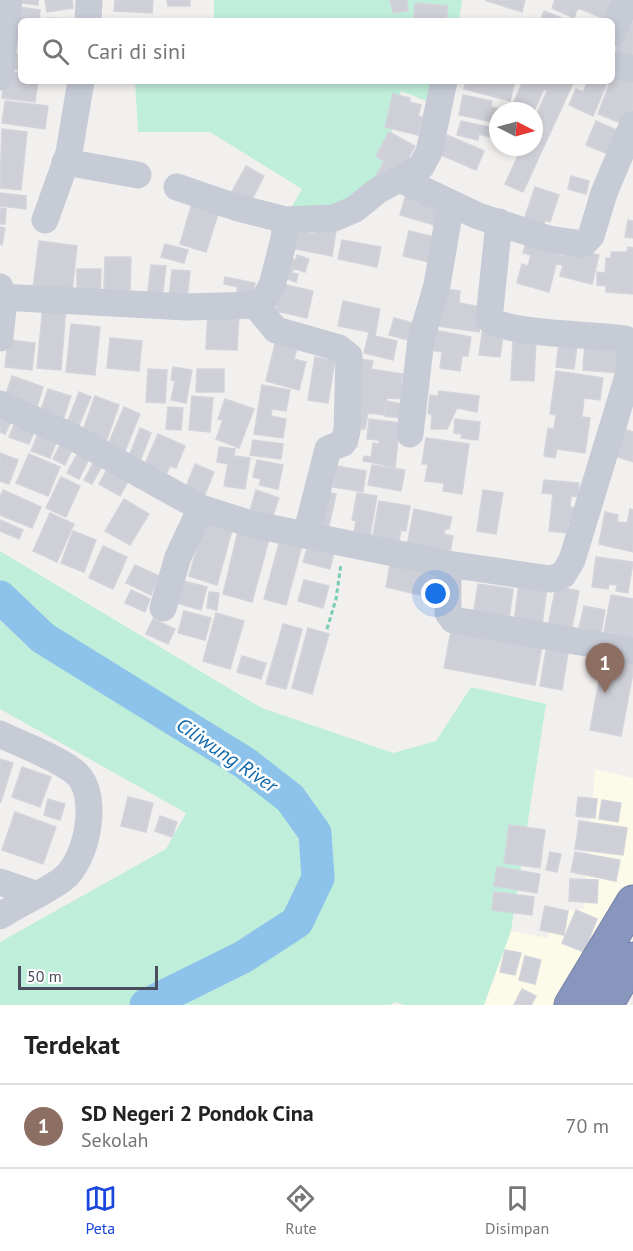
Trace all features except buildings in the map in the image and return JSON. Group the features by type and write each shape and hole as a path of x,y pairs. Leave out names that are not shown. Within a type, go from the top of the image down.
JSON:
{"highway":[{"path":"571,1005 633,902"},
{"path":"606,1005 633,959"}],"street":[{"path":"0,77 9,0"},
{"path":"88,18 89,0"},
{"path":"615,27 626,0"},
{"path":"615,66 633,69"},
{"path":"45,220 65,162 80,84"},
{"path":"177,187 238,208 286,220 334,218 355,209 377,190 414,172 425,162 443,84"},
{"path":"400,179 478,216 549,239 579,244 587,241 633,124"},
{"path":"65,162 138,175"},
{"path":"410,434 421,339 437,285 451,203"},
{"path":"0,339 1,294 186,307 255,305 265,298 273,285 286,220"},
{"path":"0,404 71,436 201,508 251,524 448,564 550,579 562,575 572,560 631,373 630,348 625,339 545,332 498,324 489,319 499,222"},
{"path":"255,305 276,330 339,348 349,356 347,431 343,443 327,452 306,535"},
{"path":"163,608 178,557 201,508"},
{"path":"448,564 448,613 453,620 633,651"},
{"path":"0,734 77,774 86,788 90,815 82,852 65,878 0,916"},
{"path":"0,882 35,894"}],"path":[{"path":"327,629 336,599 342,542"}],"shaded area":[{"path":"595,769 633,778 633,883 565,1005 484,1005 511,931 548,938 554,910 584,909"}],"green space":[{"path":"214,0 462,0 459,18 214,18"},
{"path":"135,84 448,84 444,108 401,91 378,193 285,219 302,189 210,132 138,132"},
{"path":"0,551 262,708 393,753 436,741 471,687 546,704 511,931 484,1005 405,1005 395,1002 390,1005 0,1005 0,942 166,849 186,813 0,709"}],"waterway":[{"name":"Ciliwung River","path":"0,597 43,638 245,763 290,798 315,833 318,878 297,922 243,957 146,1005"}],"place":[{"name":"SD Negeri 2 Pondok Cina","path":"605,693"}]}
